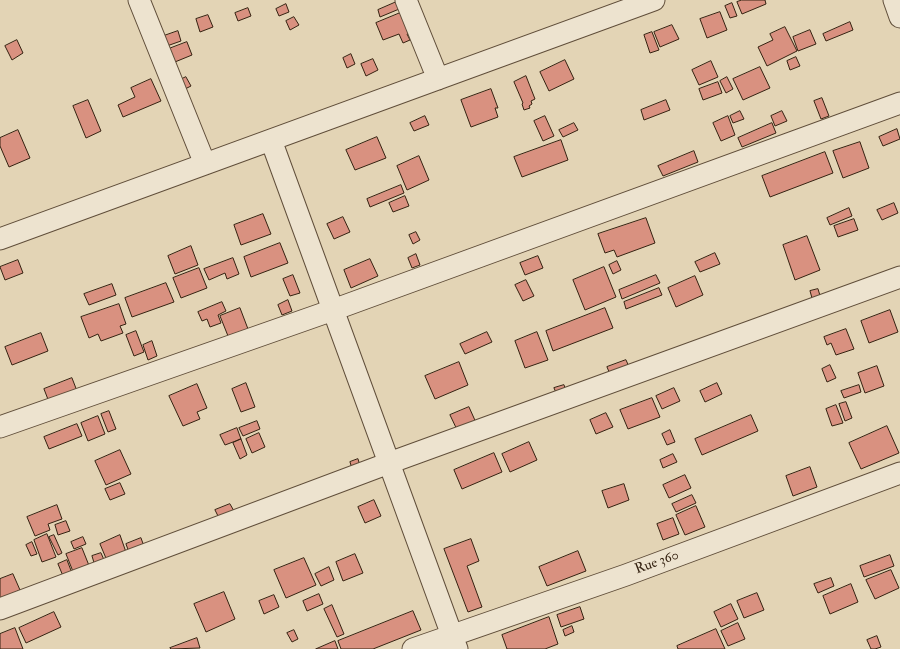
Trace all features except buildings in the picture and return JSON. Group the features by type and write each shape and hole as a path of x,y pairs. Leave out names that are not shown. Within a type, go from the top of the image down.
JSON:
{"street":[{"path":"139,0 205,164"},
{"path":"406,0 438,79"},
{"path":"0,239 654,0"},
{"path":"894,0 900,17"},
{"path":"0,427 333,310 900,103"},
{"path":"271,140 454,642"},
{"path":"0,609 389,463 900,278"},
{"name":"Rue 360","path":"413,649 454,642 626,574 900,473"}]}
